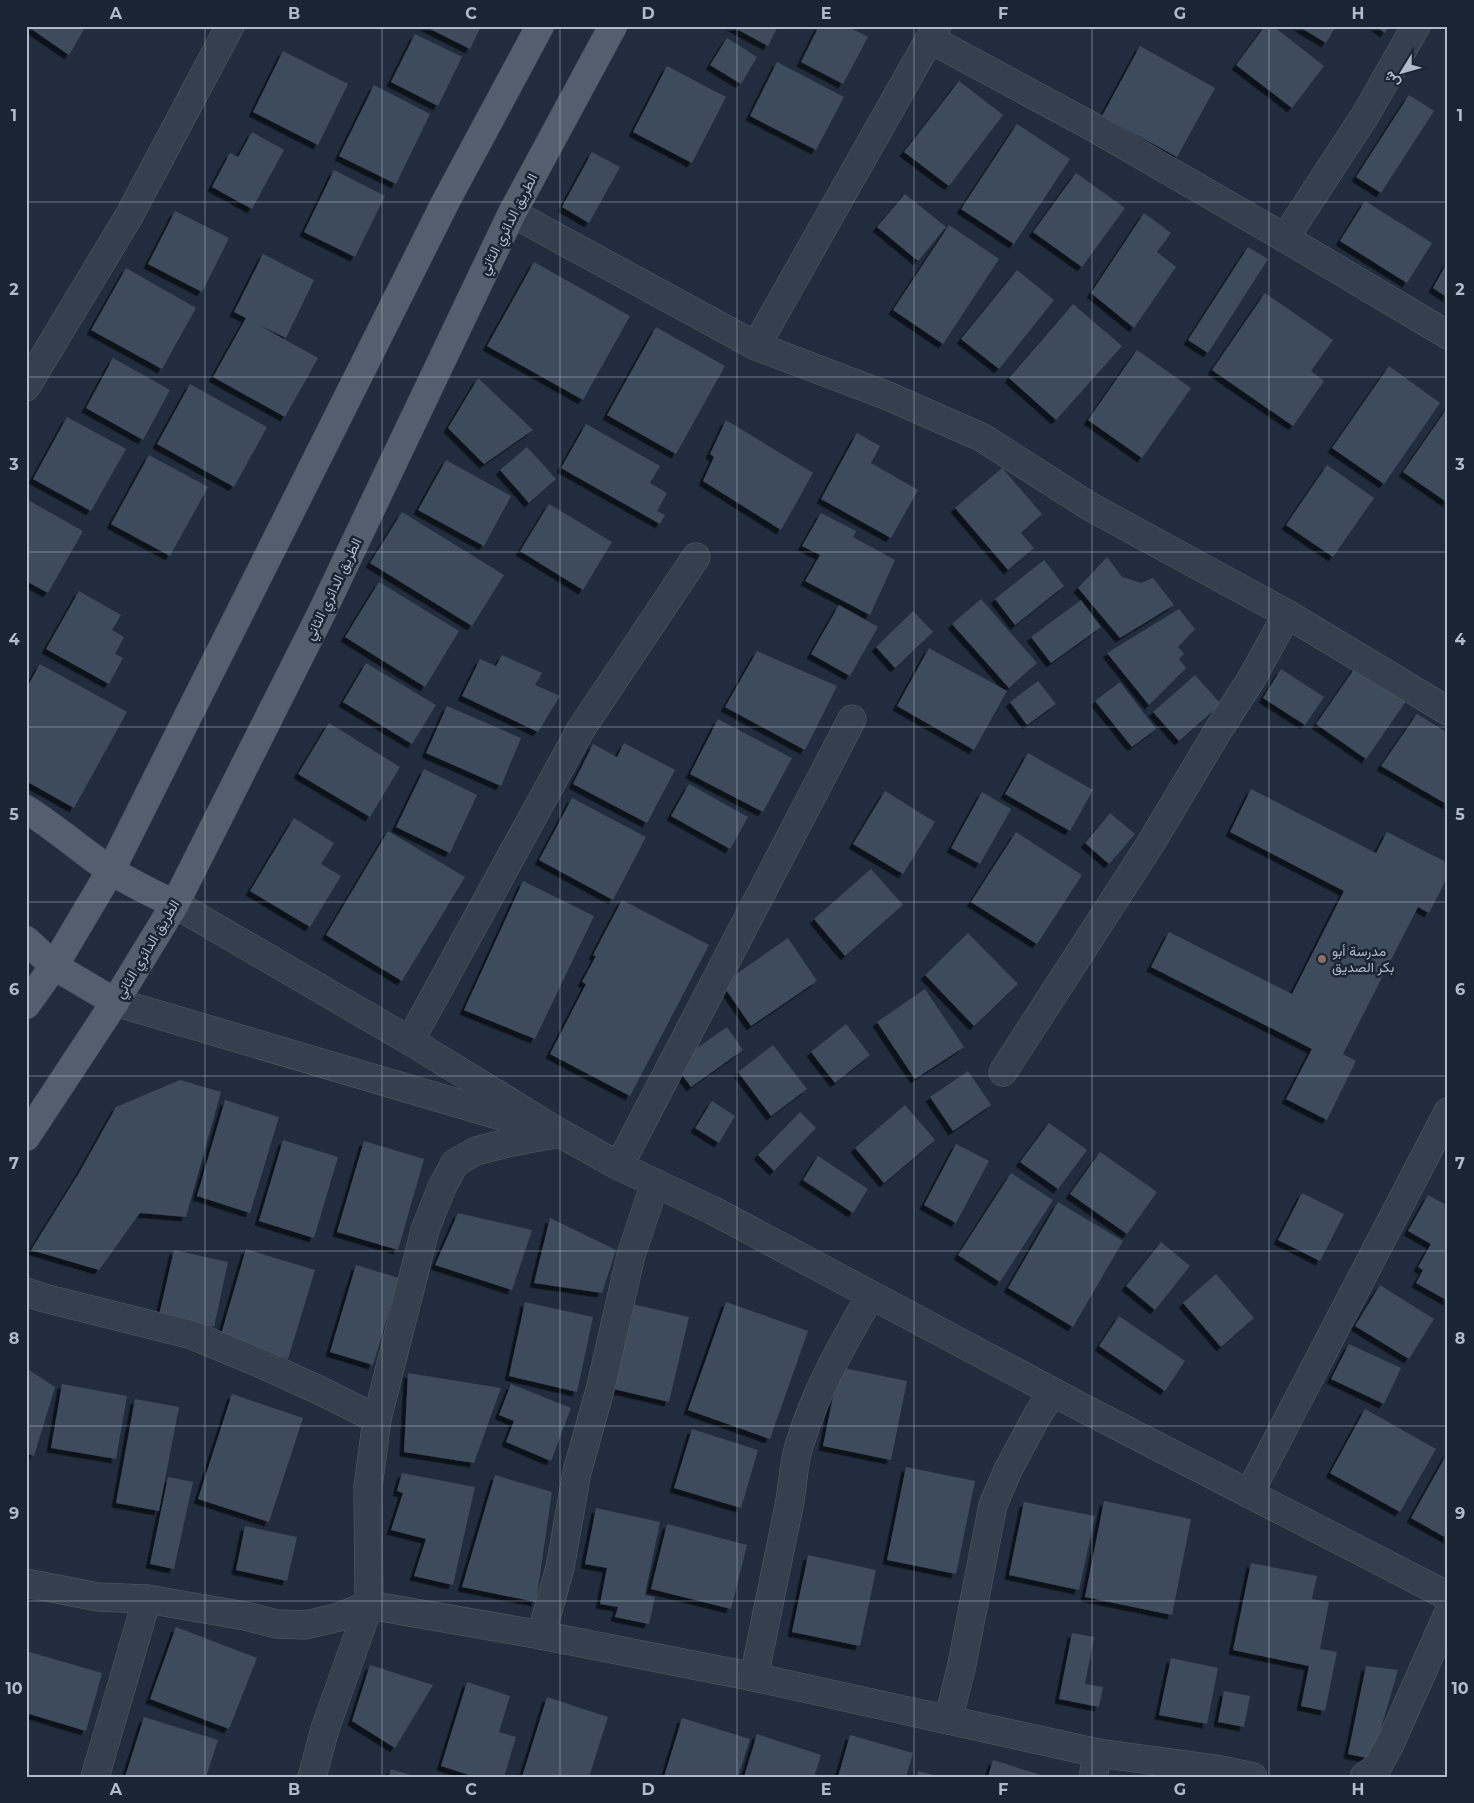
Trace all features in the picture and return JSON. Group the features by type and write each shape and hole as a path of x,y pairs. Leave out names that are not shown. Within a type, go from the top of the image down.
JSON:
{"main road":[{"path":"26,1005 54,966 111,870 442,210 540,26"},
{"name":"الطريق الدائري الثاني","path":"26,1137 115,1002 175,904 321,614 512,213 613,26"},
{"path":"26,810 50,824 111,870 152,894 175,904"},
{"path":"26,940 54,966 115,1002"}],"street":[{"path":"26,387 129,216 230,26"},
{"path":"1285,238 1366,114 1416,26"},
{"path":"756,346 934,33 1448,335"},
{"path":"512,213 756,346 888,396 983,438 1089,506 1287,614 1448,710"},
{"path":"410,1041 581,729 696,557"},
{"path":"1003,1072 1150,843 1252,678 1287,614"},
{"path":"618,1166 852,719"},
{"path":"175,904 410,1041 560,1133 618,1166 712,1210 1053,1392 1448,1596"},
{"path":"115,1002 560,1133"},
{"path":"1249,1494 1448,1112"},
{"path":"312,1777 325,1729 369,1605 368,1487 377,1419 425,1230 442,1187 455,1163 476,1151 560,1133"},
{"path":"540,1635 560,1568 577,1472 600,1390 631,1255 655,1183"},
{"path":"26,1292 192,1335 262,1364 377,1419"},
{"path":"754,1677 793,1484 798,1448 808,1418 826,1378 846,1337 871,1295"},
{"path":"948,1720 961,1669 993,1505 1008,1470 1038,1414 1053,1392"},
{"path":"26,1583 98,1597 147,1600 245,1616 277,1624 306,1625 339,1618 369,1605 540,1635 754,1677 948,1720 1096,1765 1216,1769 1253,1777"},
{"path":"96,1777 147,1600"},
{"path":"1364,1777 1378,1766 1390,1744 1448,1614"}],"building":[{"path":"27,26 86,26 69,55"},
{"path":"424,26 481,26 470,49"},
{"path":"731,26 778,26 768,46"},
{"path":"819,26 847,26 868,37 843,84 801,62"},
{"path":"1265,26 1273,26 1324,66 1292,108 1236,65"},
{"path":"1298,26 1336,26 1326,43"},
{"path":"1375,26 1389,26 1385,33"},
{"path":"415,34 462,57 438,106 391,82"},
{"path":"727,38 757,57 741,84 710,65"},
{"path":"1140,46 1215,88 1177,157 1102,116"},
{"path":"283,51 348,84 318,145 253,112"},
{"path":"777,62 844,97 816,150 750,116"},
{"path":"667,66 726,97 692,163 633,132"},
{"path":"959,81 1003,115 949,186 904,152"},
{"path":"374,85 430,114 396,184 339,156"},
{"path":"1409,95 1434,111 1381,193 1356,177"},
{"path":"1017,124 1070,159 1014,244 961,209"},
{"path":"252,132 284,150 252,209 212,187 230,153 238,157"},
{"path":"592,152 620,167 589,223 562,207"},
{"path":"334,170 385,196 355,257 304,232"},
{"path":"1076,173 1125,208 1082,267 1033,232"},
{"path":"905,194 946,227 918,261 877,227"},
{"path":"1365,201 1432,243 1407,283 1340,241"},
{"path":"175,211 229,238 202,292 148,264"},
{"path":"1144,213 1171,233 1157,252 1176,267 1134,328 1091,293"},
{"path":"949,225 999,259 943,344 893,310"},
{"path":"1248,247 1268,259 1208,353 1188,340"},
{"path":"263,254 314,280 286,338 257,324 318,358 285,417 213,377 246,318 234,312"},
{"path":"1448,261 1448,298 1433,288"},
{"path":"534,262 630,316 583,400 487,346"},
{"path":"126,268 196,308 162,369 91,330"},
{"path":"1017,270 1054,300 999,369 961,339"},
{"path":"1265,293 1333,340 1311,371 1324,381 1293,426 1212,370"},
{"path":"1073,304 1122,346 1056,420 1009,378"},
{"path":"656,327 725,366 676,454 607,415"},
{"path":"1137,350 1191,388 1142,458 1088,420"},
{"path":"113,358 170,390 143,440 86,408"},
{"path":"1389,366 1440,403 1384,484 1332,448"},
{"path":"478,378 533,430 484,464 448,428"},
{"path":"190,384 267,427 234,487 157,444"},
{"path":"1448,407 1448,503 1403,472"},
{"path":"67,417 126,449 91,511 33,479"},
{"path":"726,420 813,473 781,530 703,481 714,457 710,454"},
{"path":"586,424 660,466 650,483 667,493 657,511 665,515 660,524 561,468"},
{"path":"857,433 880,446 871,463 918,490 891,538 821,499"},
{"path":"527,447 556,479 529,503 500,470"},
{"path":"149,455 208,487 170,556 111,524"},
{"path":"446,460 511,496 484,546 418,510"},
{"path":"1327,465 1374,498 1333,557 1286,525"},
{"path":"1002,468 1042,514 1021,533 1034,548 1008,570 955,508"},
{"path":"26,499 83,531 48,593 26,581"},
{"path":"549,504 612,542 583,590 520,551"},
{"path":"402,512 504,575 472,626 370,563"},
{"path":"821,513 856,531 853,537 895,560 870,615 805,581 820,555 802,546"},
{"path":"1107,557 1122,577 1141,583 1153,578 1174,605 1120,638 1078,588"},
{"path":"1044,560 1064,586 1015,625 995,599"},
{"path":"379,582 459,631 425,687 345,637"},
{"path":"79,591 121,615 112,630 124,637 115,654 123,658 109,684 46,649"},
{"path":"981,599 1037,663 1009,688 952,624"},
{"path":"1081,600 1101,627 1051,663 1031,637"},
{"path":"839,605 878,627 850,676 811,654"},
{"path":"1179,609 1195,629 1178,647 1184,654 1179,659 1186,668 1149,705 1107,653"},
{"path":"913,611 933,632 895,668 876,647"},
{"path":"929,648 1007,691 974,750 897,706"},
{"path":"757,651 837,686 805,750 725,707"},
{"path":"502,655 542,673 535,685 560,696 538,732 462,696 480,659 496,666"},
{"path":"366,663 436,705 412,744 343,702"},
{"path":"40,664 127,712 74,808 26,781 26,689"},
{"path":"1357,665 1407,700 1366,759 1316,724"},
{"path":"1281,669 1324,697 1305,725 1263,698"},
{"path":"1195,675 1221,704 1179,741 1153,712"},
{"path":"1038,681 1056,704 1027,725 1010,702"},
{"path":"1120,682 1156,729 1132,747 1095,701"},
{"path":"447,706 521,738 501,786 426,753"},
{"path":"1417,714 1448,733 1448,805 1381,766"},
{"path":"718,719 792,758 763,812 690,774"},
{"path":"329,723 400,767 370,817 298,774"},
{"path":"624,743 675,770 647,823 573,784 593,744 617,757"},
{"path":"1028,753 1093,790 1070,831 1005,794"},
{"path":"424,769 477,795 450,853 396,827"},
{"path":"689,784 748,817 730,849 671,816"},
{"path":"1251,789 1376,853 1387,832 1448,863 1448,876 1429,913 1418,907 1343,1054 1356,1061 1327,1120 1286,1099 1312,1049 1151,967 1169,932 1292,994 1344,891 1230,832"},
{"path":"885,791 935,822 903,874 853,844"},
{"path":"982,792 1011,809 980,864 951,848"},
{"path":"572,798 646,837 613,900 539,860"},
{"path":"1110,813 1135,834 1109,864 1085,843"},
{"path":"294,818 334,843 321,864 341,876 310,927 250,891"},
{"path":"388,831 465,877 402,981 326,935"},
{"path":"1016,832 1082,875 1037,944 971,902"},
{"path":"871,869 903,905 845,956 814,919"},
{"path":"523,881 594,916 535,1039 464,1010"},
{"path":"622,900 709,945 630,1096 550,1054 586,984 582,982 596,956 593,955"},
{"path":"968,933 1018,984 974,1026 925,975"},
{"path":"788,938 817,981 751,1026 722,984"},
{"path":"925,989 964,1047 915,1079 877,1022"},
{"path":"846,1024 870,1055 835,1083 811,1052"},
{"path":"727,1027 743,1050 691,1087 674,1064"},
{"path":"773,1045 807,1089 771,1116 738,1072"},
{"path":"968,1071 991,1105 953,1131 930,1097"},
{"path":"180,1080 221,1092 186,1217 140,1213 99,1270 31,1250 79,1173 116,1107"},
{"path":"225,1100 279,1117 250,1213 197,1196"},
{"path":"712,1101 735,1116 719,1143 695,1128"},
{"path":"905,1105 935,1140 884,1183 855,1148"},
{"path":"800,1112 816,1128 774,1171 758,1155"},
{"path":"1049,1123 1087,1150 1058,1189 1020,1162"},
{"path":"283,1140 338,1157 314,1238 259,1221"},
{"path":"364,1141 424,1159 398,1250 337,1232"},
{"path":"956,1144 989,1161 956,1223 924,1205"},
{"path":"1100,1152 1157,1192 1127,1234 1070,1194"},
{"path":"818,1156 868,1189 853,1213 803,1180"},
{"path":"1011,1173 1053,1200 1000,1282 958,1255"},
{"path":"1302,1193 1344,1214 1320,1261 1278,1240"},
{"path":"1428,1195 1448,1206 1448,1301 1416,1283 1423,1270 1418,1267 1431,1244 1408,1231"},
{"path":"1058,1202 1123,1241 1073,1327 1008,1288"},
{"path":"458,1213 532,1230 512,1290 435,1265"},
{"path":"550,1218 616,1250 602,1293 534,1283"},
{"path":"1161,1242 1190,1266 1155,1310 1126,1286"},
{"path":"246,1249 315,1270 288,1359 220,1338"},
{"path":"174,1250 228,1262 214,1327 159,1315"},
{"path":"356,1265 399,1278 373,1365 330,1352"},
{"path":"1216,1274 1254,1318 1221,1347 1183,1303"},
{"path":"1380,1285 1434,1319 1409,1359 1355,1326"},
{"path":"525,1302 593,1317 577,1392 509,1376"},
{"path":"726,1302 808,1331 770,1439 688,1410"},
{"path":"628,1303 689,1317 669,1402 609,1388"},
{"path":"1119,1316 1185,1361 1165,1391 1099,1346"},
{"path":"1349,1344 1401,1368 1384,1404 1331,1379"},
{"path":"839,1367 907,1381 891,1460 823,1446"},
{"path":"26,1368 55,1387 34,1456 26,1453"},
{"path":"408,1373 501,1388 474,1463 404,1452"},
{"path":"62,1384 127,1396 116,1459 51,1448"},
{"path":"511,1384 571,1408 551,1461 506,1442 514,1421 499,1415"},
{"path":"232,1394 303,1418 269,1522 198,1499"},
{"path":"135,1399 179,1407 159,1511 116,1503"},
{"path":"1365,1409 1436,1449 1400,1512 1330,1473"},
{"path":"692,1429 758,1450 741,1508 674,1488"},
{"path":"1448,1452 1448,1539 1411,1518"},
{"path":"906,1467 975,1481 956,1574 887,1560"},
{"path":"402,1473 475,1487 453,1585 414,1576 426,1539 391,1530 403,1493 397,1491"},
{"path":"495,1475 552,1492 536,1602 462,1587"},
{"path":"168,1477 193,1482 174,1569 150,1564"},
{"path":"1104,1501 1191,1519 1172,1615 1085,1597"},
{"path":"1024,1502 1095,1516 1079,1590 1009,1575"},
{"path":"596,1508 660,1522 645,1595 655,1597 649,1624 615,1617 618,1607 600,1604 607,1568 585,1564"},
{"path":"667,1524 747,1545 731,1609 651,1589"},
{"path":"245,1526 297,1537 287,1581 236,1570"},
{"path":"808,1555 876,1570 860,1646 792,1632"},
{"path":"1251,1563 1317,1576 1312,1599 1329,1602 1320,1649 1337,1652 1325,1711 1301,1706 1309,1666 1233,1650"},
{"path":"176,1627 257,1658 229,1729 150,1699"},
{"path":"1072,1633 1094,1637 1085,1684 1103,1687 1099,1707 1059,1699"},
{"path":"26,1651 102,1673 86,1731 26,1713"},
{"path":"1171,1658 1218,1668 1207,1724 1159,1715"},
{"path":"370,1665 433,1685 395,1748 352,1721"},
{"path":"1366,1666 1398,1670 1372,1759 1348,1754"},
{"path":"467,1682 510,1696 499,1732 516,1737 504,1777 475,1777 441,1766"},
{"path":"1224,1691 1250,1696 1244,1727 1218,1722"},
{"path":"547,1697 608,1717 589,1777 522,1777"},
{"path":"144,1717 218,1740 206,1777 125,1777"},
{"path":"682,1718 750,1739 738,1777 664,1777"},
{"path":"757,1734 821,1755 814,1777 744,1777"},
{"path":"850,1735 913,1753 906,1777 838,1777"},
{"path":"993,1760 1044,1776 1044,1777 988,1777"},
{"path":"391,1769 413,1776 413,1777 389,1777"},
{"path":"918,1771 938,1776 917,1777"}],"place":[{"name":"مدرسة أبو بكر الصديق","path":"1322,959"}]}
